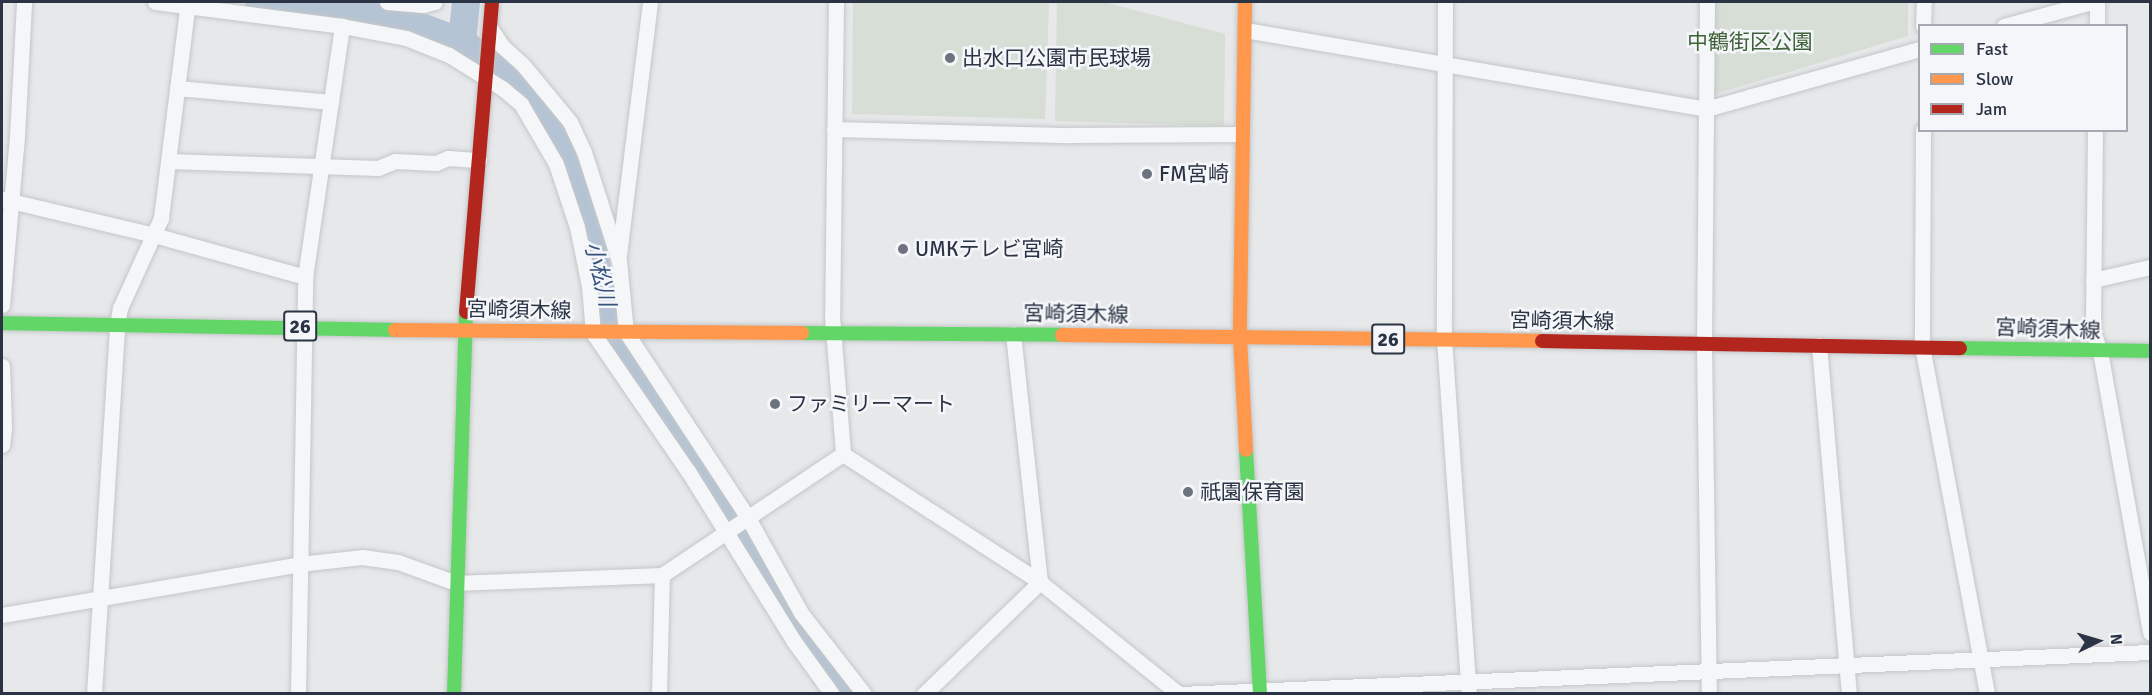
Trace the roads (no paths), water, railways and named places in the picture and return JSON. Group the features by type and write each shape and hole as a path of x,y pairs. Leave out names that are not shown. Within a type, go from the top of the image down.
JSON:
{"main road":[{"path":"454,693 464,330 492,2"},
{"path":"1245,2 1241,134 1240,339 1260,691"},
{"name":"宮崎須木線","path":"2,323 304,326 596,333 1012,334 1240,339 1444,339 2151,351"}],"street":[{"path":"2,305 7,200 24,2"},
{"path":"155,2 187,4 342,26 406,38 449,55 486,75 521,104 556,164 577,227 596,333 794,640 832,693"},
{"path":"387,2 423,5 435,2"},
{"path":"619,261 650,2"},
{"path":"836,2 832,316 843,454"},
{"path":"1445,2 1444,339 1469,687"},
{"path":"1707,2 1704,345 1709,693"},
{"path":"1923,24 1924,2"},
{"path":"2011,24 2092,2"},
{"path":"2097,2 2097,24"},
{"path":"94,693 117,325 120,308 161,218 187,4"},
{"path":"298,693 305,276 342,26"},
{"path":"490,28 502,46 523,65 570,122 584,152 619,261 626,332 748,518 801,612 864,693"},
{"path":"1245,30 1444,66 1706,109 1918,50"},
{"path":"177,88 331,102"},
{"path":"834,129 1070,135 1241,134"},
{"path":"1923,132 1922,346 1987,693"},
{"path":"2095,132 2093,332 2100,351 2151,633"},
{"path":"168,160 321,168 378,168 395,161 436,163 448,158 478,160"},
{"path":"7,200 154,235 305,276"},
{"path":"2093,280 2151,267"},
{"path":"1012,334 1040,582"},
{"path":"1820,345 1849,693"},
{"path":"2,366 4,427 2,445"},
{"path":"2,615 299,564 363,557 398,562 456,583 662,575 727,534 843,454"},
{"path":"843,454 1040,582 1179,693 1469,687 1709,671 2151,652"},
{"path":"659,693 662,575"},
{"path":"924,693 1040,582"}],"waterway":[{"name":"小松川","path":"259,2 400,19 462,42 504,74 558,132 578,174 601,289 625,356 733,517 798,632 846,694"},
{"path":"462,42 466,2"}],"place":[{"name":"出水口公園市民球場","path":"950,58"},
{"name":"FM宮崎","path":"1147,174"},
{"name":"UMKテレビ宮崎","path":"903,249"},
{"name":"ファミリーマート","path":"775,404"},
{"name":"祇園保育園","path":"1188,492"}],"park label":[{"name":"中鶴街区公園","path":"1750,42"}]}
